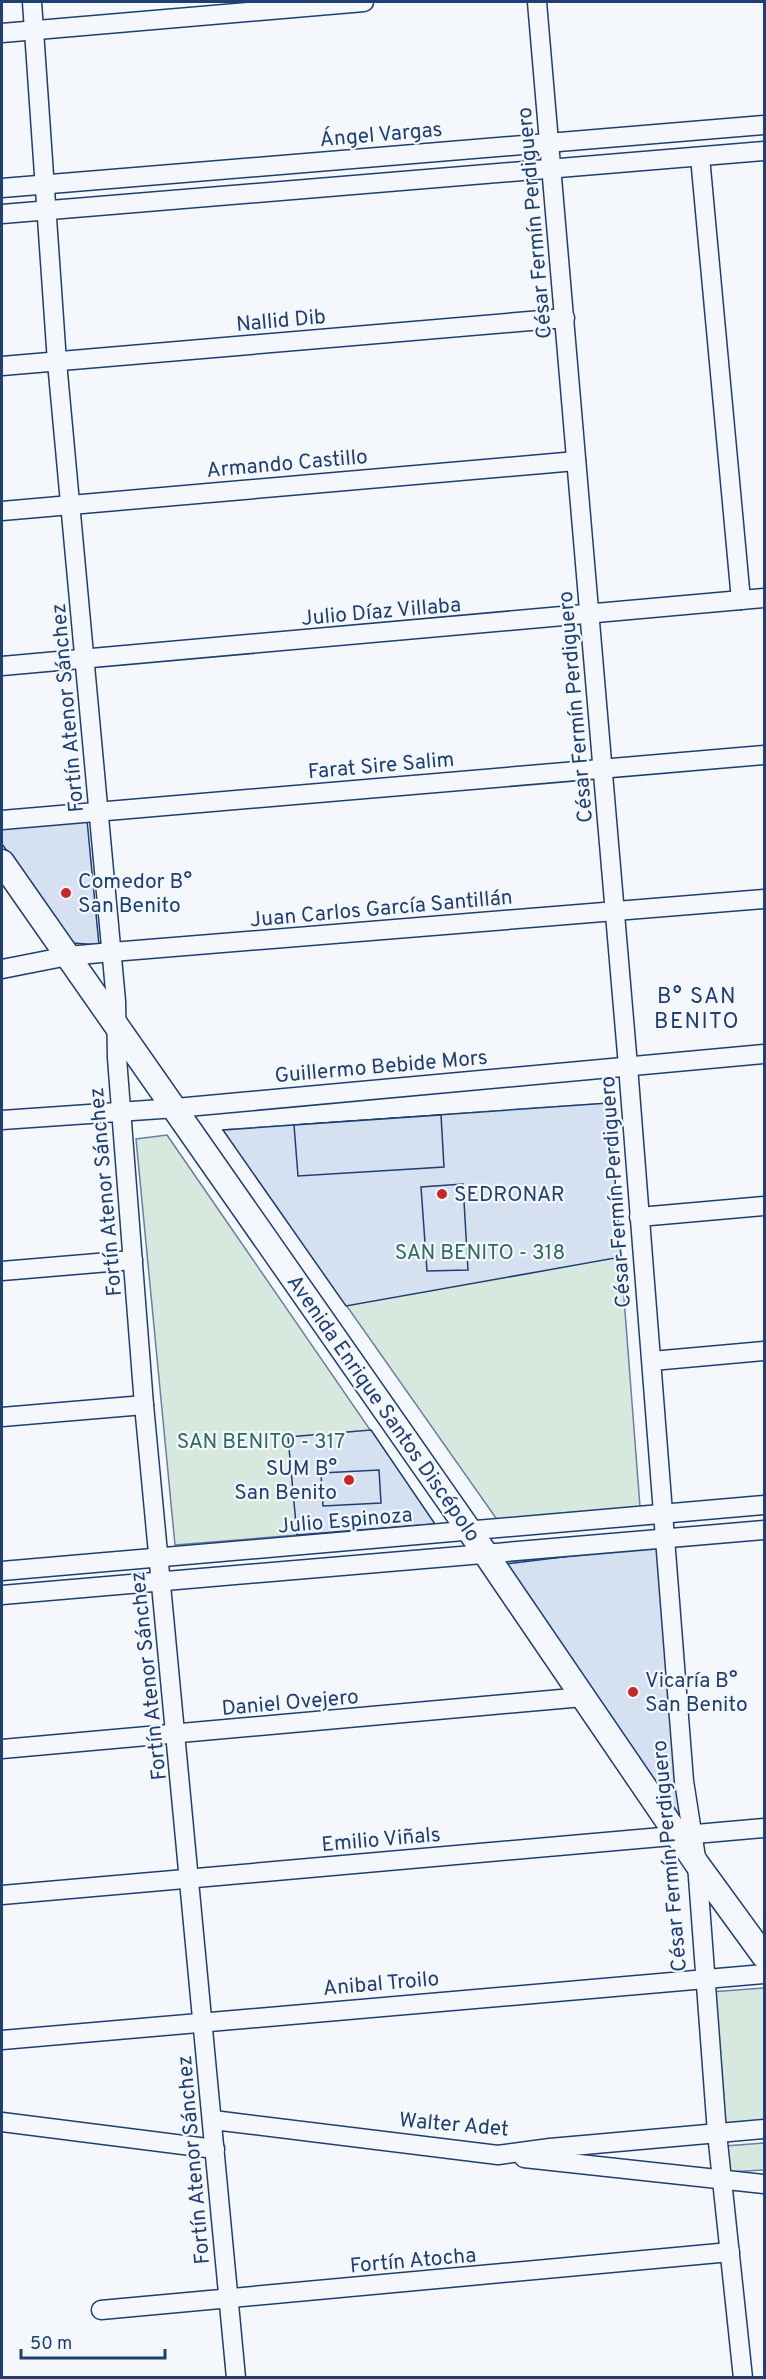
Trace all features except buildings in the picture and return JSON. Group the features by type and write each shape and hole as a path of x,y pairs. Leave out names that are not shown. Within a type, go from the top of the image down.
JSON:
{"main road":[{"name":"Avenida Enrique Santos Discépolo","path":"2,862 176,1108 583,1697 684,1833 697,1864 765,1956"}],"street":[{"name":"Fortín Atenor Sánchez","path":"32,2 47,184 46,210 57,362 112,952 144,1405 236,2378"},
{"path":"2,33 364,2"},
{"name":"César Fermín Perdiguero","path":"537,2 591,616 652,1361 684,1781 684,1833"},
{"name":"Ángel Vargas","path":"2,188 765,125"},
{"path":"2,214 765,151"},
{"path":"700,157 741,600"},
{"name":"Nallid Dib","path":"2,366 565,318"},
{"name":"Armando Castillo","path":"2,511 576,461"},
{"name":"Julio Díaz Villaba","path":"2,666 591,616 765,598"},
{"name":"Farat Sire Salim","path":"2,820 765,754"},
{"name":"Juan Carlos García Santillán","path":"6,972 68,956 765,899"},
{"name":"Guillermo Bebide Mors","path":"2,1120 176,1108 765,1054"},
{"path":"639,1217 765,1206"},
{"path":"2,1272 133,1260"},
{"path":"652,1361 765,1351"},
{"path":"2,1417 144,1405"},
{"name":"Julio Espinoza","path":"2,1571 470,1532 765,1504"},
{"path":"2,1595 765,1530"},
{"name":"Daniel Ovejero","path":"2,1749 583,1697"},
{"name":"Emilio Viñals","path":"2,1895 684,1833 765,1828"},
{"name":"César Fermín Perdiguero","path":"697,1864 703,1979 743,2378"},
{"name":"Anibal Troilo","path":"2,2040 765,1974"},
{"name":"Walter Adet","path":"213,2120 498,2155 550,2148 765,2129"},
{"path":"2,2122 215,2149"},
{"path":"498,2155 765,2184"},
{"name":"Fortín Atocha","path":"100,2310 730,2252"}],"green space":[{"name":"SAN BENITO - 318","path":"609,1103 640,1507 498,1521 223,1130"},
{"name":"SAN BENITO - 317","path":"167,1135 435,1524 175,1545 136,1139"},
{"path":"764,1988 764,2124 719,2128 710,1992"},
{"path":"764,2143 764,2170 727,2172 725,2146"}],"place":[{"name":"Comedor B° San Benito","path":"66,893"},
{"name":"SEDRONAR","path":"442,1194"},
{"name":"SUM B° San Benito","path":"349,1480"},
{"name":"Vicaría B° San Benito","path":"633,1692"}],"district":[{"name":"B° SAN BENITO","path":"697,1008"}]}
